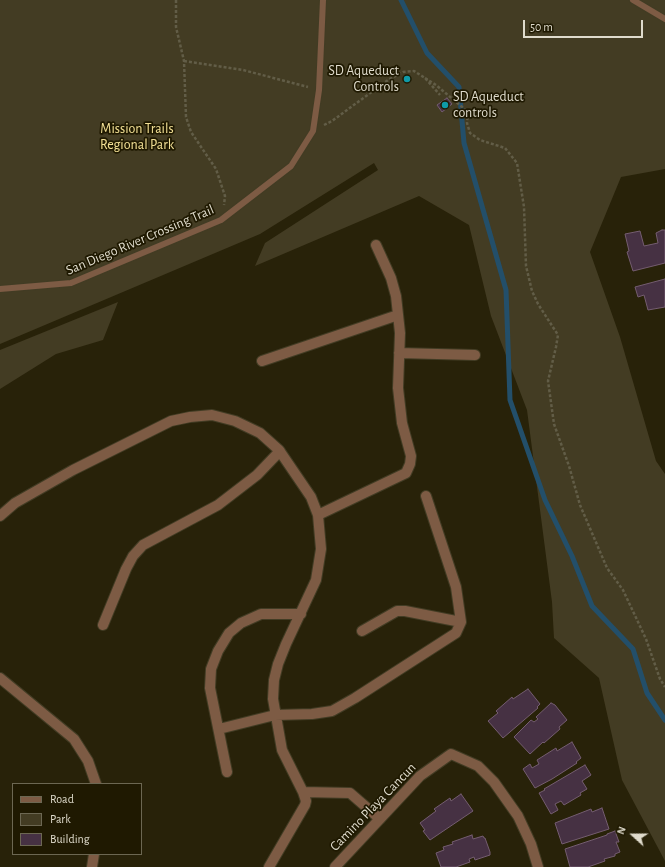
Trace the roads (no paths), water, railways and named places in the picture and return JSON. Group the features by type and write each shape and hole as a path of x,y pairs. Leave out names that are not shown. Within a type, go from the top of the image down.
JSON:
{"street":[{"path":"318,515 406,473 411,456 402,422 398,388 400,333 396,296 391,278 376,245"},
{"path":"262,361 398,315"},
{"path":"399,353 475,355"},
{"path":"0,516 14,503 73,470 171,421 184,418 212,416 235,421 260,433 280,451 311,497 318,515 321,549 316,580 278,664 274,680 273,699 282,750 303,792 305,805 270,867"},
{"path":"103,625 126,569 133,556 143,545 218,505 257,475 280,451"},
{"path":"219,729 276,715 312,714 332,711 452,637 456,633 462,622 456,588 426,496"},
{"path":"362,631 397,611 405,611 462,622"},
{"path":"227,772 210,688 211,669 218,651 229,633 241,623 261,614 300,614"},
{"path":"0,678 74,739 88,761 96,783"},
{"name":"Camino Playa Cancun","path":"335,867 420,776 451,754 478,766 494,782 518,816 531,844 538,867"},
{"path":"303,792 350,793 380,819"},
{"path":"92,867 94,855"}],"lane":[{"name":"San Diego River Crossing Trail","path":"0,290 71,283 221,220 291,166 313,131 319,90 323,0"},
{"path":"632,0 665,19"}],"waterway":[{"path":"401,0 427,53 459,87 464,143 506,290 510,400 545,500 572,556 592,606 633,649 647,693 665,720"}],"place":[{"name":"SD Aqueduct Controls","path":"407,79"},
{"name":"SD Aqueduct controls","path":"445,105"}],"park label":[{"name":"Mission Trails Regional Park","path":"137,138"}]}
